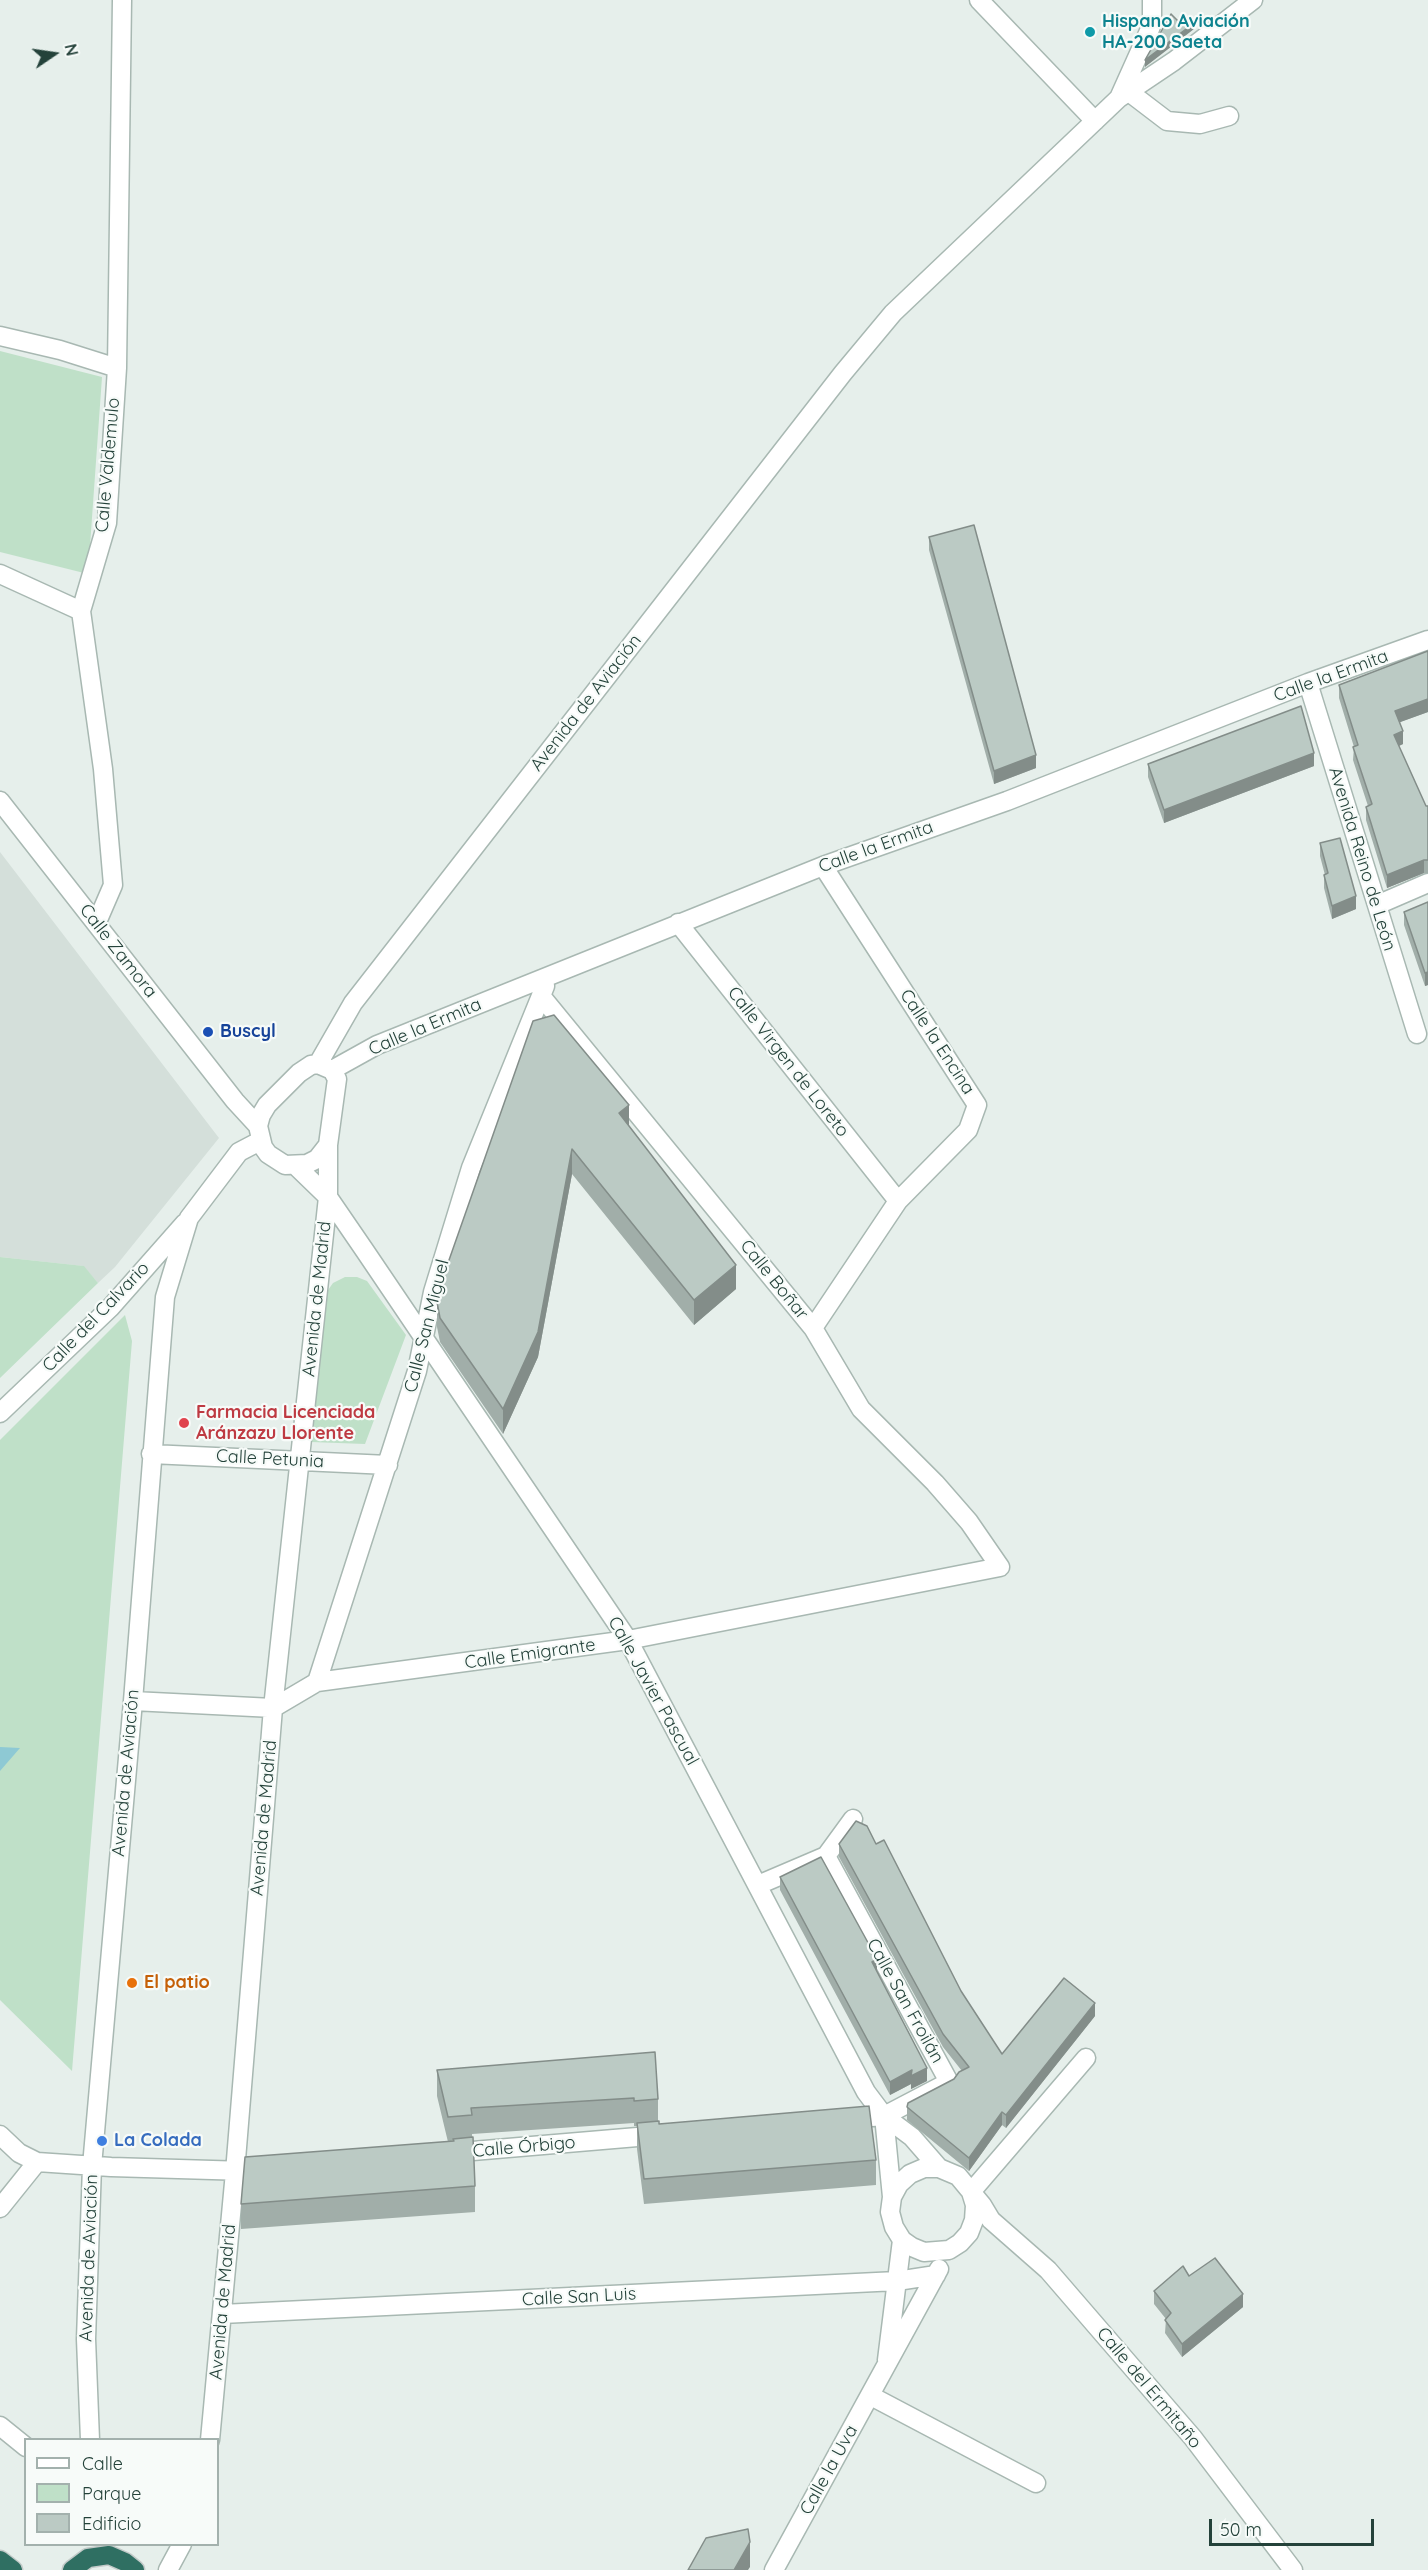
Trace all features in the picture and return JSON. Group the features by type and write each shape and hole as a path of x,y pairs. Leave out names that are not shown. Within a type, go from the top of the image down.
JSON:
{"highway":[{"path":"72,2570 90,2551 109,2555 125,2562 135,2570"},
{"path":"0,2560 13,2570"}],"street":[{"name":"Calle Valdemulo","path":"97,922 113,885 103,769 81,611 107,523 117,368 122,0"},
{"path":"979,0 1095,121"},
{"path":"1124,95 1150,29 1152,0"},
{"path":"1124,95 1174,61 1253,0"},
{"path":"1124,95 1167,122 1200,124 1229,116"},
{"name":"Avenida de Aviación","path":"325,1067 353,1003 843,373 893,313 1124,95"},
{"path":"0,336 60,350 117,368"},
{"path":"0,574 81,611"},
{"name":"Calle la Ermita","path":"325,1067 822,866 1007,801 1308,683 1428,640"},
{"name":"Avenida Reino de León","path":"1308,683 1417,1034"},
{"name":"Calle Zamora","path":"1,803 97,922 259,1133"},
{"name":"Calle la Encina","path":"813,1328 898,1201 968,1130 977,1105 822,866"},
{"path":"1377,905 1428,883"},
{"name":"Calle Virgen de Loreto","path":"678,924 898,1201"},
{"name":"Calle San Miguel","path":"317,1682 417,1371 433,1292 471,1168 548,975"},
{"name":"Calle Boñar","path":"541,996 813,1328 861,1409 935,1483 969,1522 1000,1567"},
{"path":"328,1145 317,1159 296,1166 276,1161 268,1154 259,1133 261,1115 267,1105 304,1068 325,1067 337,1079 338,1085 328,1145 328,1197"},
{"path":"235,1101 267,1105"},
{"name":"Avenida de Aviación","path":"90,2438 86,2339 92,2166 133,1701 165,1297 189,1218 239,1152 259,1133"},
{"name":"Calle Javier Pascual","path":"296,1166 328,1197 628,1640 867,2092 884,2116 912,2137 939,2168"},
{"name":"Avenida de Madrid","path":"210,2438 235,2172 273,1708 328,1197"},
{"name":"Calle del Calvario","path":"0,1413 110,1308 189,1218"},
{"name":"Calle Petunia","path":"151,1454 388,1465"},
{"name":"Calle Emigrante","path":"273,1708 317,1682 628,1640 1000,1567"},
{"path":"133,1701 273,1708"},
{"path":"758,1885 826,1856 853,1819"},
{"name":"Calle San Froilán","path":"826,1856 949,2082 884,2116"},
{"path":"971,2192 1086,2058"},
{"path":"825,2121 884,2116"},
{"name":"Calle Javier Pascual","path":"884,2116 892,2197"},
{"name":"Calle Órbigo","path":"436,2154 683,2133"},
{"path":"0,2135 19,2153 37,2162 235,2172 259,2170"},
{"path":"0,2208 37,2162"},
{"path":"969,2233 974,2220 975,2205 971,2192 958,2176 939,2168 924,2168 910,2174 899,2184 892,2197 892,2219 902,2240 924,2252 936,2253 949,2250 969,2233 991,2220"},
{"name":"Calle del Ermitaño","path":"971,2192 991,2220 1048,2270 1193,2438 1293,2570"},
{"name":"Calle la Uva","path":"885,2370 902,2240"},
{"name":"Calle la Uva","path":"774,2570 949,2250"},
{"name":"Calle San Luis","path":"222,2314 897,2281 936,2275"},
{"path":"871,2396 1036,2483"},
{"path":"0,2426 24,2445"},
{"path":"168,2570 181,2546"}],"shaded area":[{"path":"0,852 219,1138 115,1267 98,1283 83,1266 0,1257"}],"green space":[{"path":"0,351 102,377 88,574 0,552"},
{"path":"0,1257 84,1266 98,1283 0,1378"},
{"path":"345,1277 357,1277 367,1281 406,1335 365,1444 311,1442 326,1293 333,1283"},
{"path":"125,1315 132,1341 72,2071 0,2000 0,1440"}],"water":[{"path":"0,1747 20,1748 0,1771"}],"building":[{"path":"1171,14 1177,20 1194,23 1145,60"},
{"path":"974,525 1036,755 994,771 929,537"},
{"path":"1428,651 1428,699 1395,711 1403,731 1394,735 1426,806 1428,806 1428,860 1387,875 1366,807 1372,804 1353,747 1358,745 1339,685"},
{"path":"1301,706 1314,753 1164,810 1148,764"},
{"path":"1340,838 1356,896 1332,906 1324,875 1328,873 1320,843"},
{"path":"1428,902 1428,972 1425,973 1404,912"},
{"path":"554,1015 629,1105 619,1113 736,1265 694,1300 572,1149 538,1332 503,1409 440,1318 437,1302 442,1280 533,1021"},
{"path":"856,1821 867,1826 876,1844 884,1840 961,1991 1002,2054 1064,1978 1095,2003 1006,2115 1002,2112 969,2158 907,2107 908,2103 954,2079 959,2072 969,2067 943,2034 839,1844"},
{"path":"821,1857 877,1959 872,1962 927,2068 911,2076 912,2070 890,2082 780,1877"},
{"path":"655,2052 658,2099 634,2101 634,2098 471,2108 472,2115 448,2117 437,2070"},
{"path":"869,2106 876,2160 644,2179 637,2123 659,2121 659,2124"},
{"path":"473,2137 475,2186 241,2204 245,2157 454,2141 453,2139"},
{"path":"1215,2258 1243,2294 1182,2344 1165,2320 1171,2313 1154,2291 1183,2266 1189,2276"},
{"path":"748,2529 750,2542 734,2570 688,2570 706,2538"}],"place":[{"name":"Hispano Aviación HA-200 Saeta","path":"1090,32"},
{"name":"Buscyl","path":"208,1032"},
{"name":"Farmacia Licenciada Aránzazu Llorente","path":"184,1423"},
{"name":"El patio","path":"132,1983"},
{"name":"La Colada","path":"102,2141"}]}
